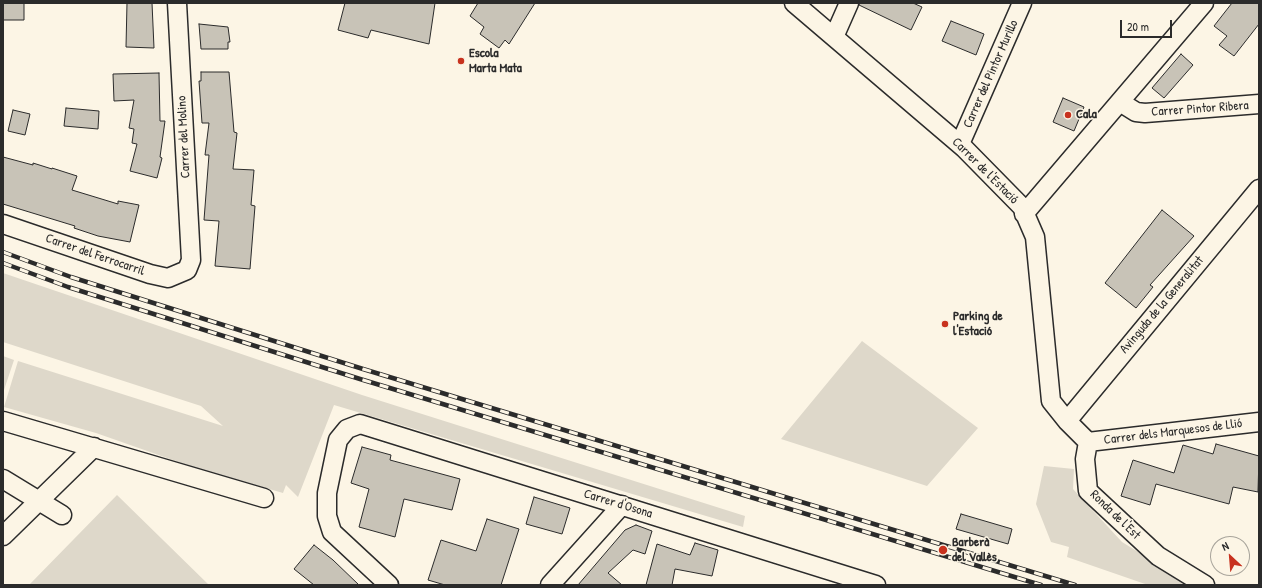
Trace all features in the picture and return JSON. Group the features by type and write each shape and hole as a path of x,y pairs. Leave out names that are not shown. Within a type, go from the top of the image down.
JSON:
{"street":[{"name":"Carrer del Molino","path":"177,3 191,260 187,270"},
{"name":"Carrer de l'Estació","path":"794,3 960,144 1022,207 1035,237 1051,401 1067,421"},
{"path":"834,37 849,3"},
{"name":"Carrer del Pintor Murillo","path":"960,144 1022,3"},
{"path":"1024,214 1204,3"},
{"name":"Carrer Pintor Ribera","path":"1120,102 1136,112 1145,113 1259,104"},
{"name":"Avinguda de la Generalitat","path":"1067,421 1259,189"},
{"name":"Carrer del Ferrocarril","path":"3,224 150,274 168,278 187,270"},
{"path":"3,420 29,421 94,447 172,464 264,498"},
{"path":"1067,421 1088,442"},
{"name":"Carrer dels Marquesos de Llió","path":"1088,442 1259,422"},
{"name":"Carrer d'Osona","path":"389,585 332,532 327,516 327,493 338,440 347,429 360,424 876,585"},
{"name":"Ronda de l'Est","path":"1088,442 1085,458 1088,491 1158,556 1205,585"},
{"path":"3,536 94,447"},
{"path":"3,479 62,515"},
{"path":"550,585 622,505"}],"shaded area":[{"path":"3,273 362,395 745,516 743,527 334,405 298,497 286,485 283,493 190,466 96,433 4,407 18,361 223,426 201,406 3,342"},
{"path":"862,341 978,428 927,486 781,439"},
{"path":"3,356 14,360 3,393"},
{"path":"1044,466 1074,469 1073,489 1122,542 1192,585 1148,585 1067,557 1069,547 1051,542 1036,504"},
{"path":"117,495 209,585 29,585"}],"building":[{"path":"3,3 24,3 24,20 3,20"},
{"path":"127,3 152,3 154,48 126,47"},
{"path":"345,3 435,3 429,44 371,30 368,38 338,30"},
{"path":"478,3 535,3 509,44 505,40 499,48 480,34 484,27 470,16"},
{"path":"859,3 913,3 922,7 911,30 859,5"},
{"path":"1232,3 1259,3 1259,24 1234,56 1219,45 1227,36 1214,26"},
{"path":"951,21 984,34 976,55 942,41"},
{"path":"199,24 228,27 230,42 228,42 228,49 201,49"},
{"path":"1181,54 1193,65 1164,98 1152,88"},
{"path":"201,72 229,72 234,132 237,133 233,169 254,170 251,205 255,206 250,269 215,266 219,221 204,220 209,155 205,155 209,123 202,123 199,81 201,81"},
{"path":"159,73 160,121 165,121 160,157 162,158 157,178 130,171 137,144 132,143 134,129 129,128 134,100 114,101 113,74"},
{"name":"Cala","path":"1063,98 1084,107 1074,131 1053,122"},
{"path":"66,108 99,111 98,129 64,126"},
{"path":"13,110 30,114 25,135 8,131"},
{"path":"3,157 33,165 33,163 77,176 72,190 118,204 118,201 139,205 130,242 98,236 74,228 75,226 3,204"},
{"path":"1162,210 1194,236 1150,285 1153,287 1136,308 1105,283"},
{"path":"1216,444 1259,456 1258,492 1233,487 1229,504 1156,484 1150,505 1121,496 1133,460 1174,473 1183,445 1213,454"},
{"path":"362,447 391,455 390,460 460,479 452,510 404,499 395,537 359,527 369,489 351,483"},
{"path":"534,497 570,508 562,534 526,524"},
{"path":"961,514 1012,529 1008,544 956,529"},
{"path":"487,519 519,529 501,585 445,585 428,580 441,540 476,551"},
{"path":"636,525 652,531 645,554 633,550 608,573 622,585 578,585 625,530"},
{"path":"695,543 718,550 712,576 675,569 672,585 646,585 657,544 690,555"},
{"path":"314,545 333,560 359,585 314,585 294,569"}],"railway":[{"path":"3,252 71,277 363,369 1075,585"},
{"path":"3,263 68,287 360,379 1041,585"}],"place":[{"name":"Escola Marta Mata","path":"461,61"},
{"name":"Cala","path":"1068,115"},
{"name":"Parking de l'Estació","path":"945,324"},
{"name":"Barberà del Vallès","path":"943,550"}]}
